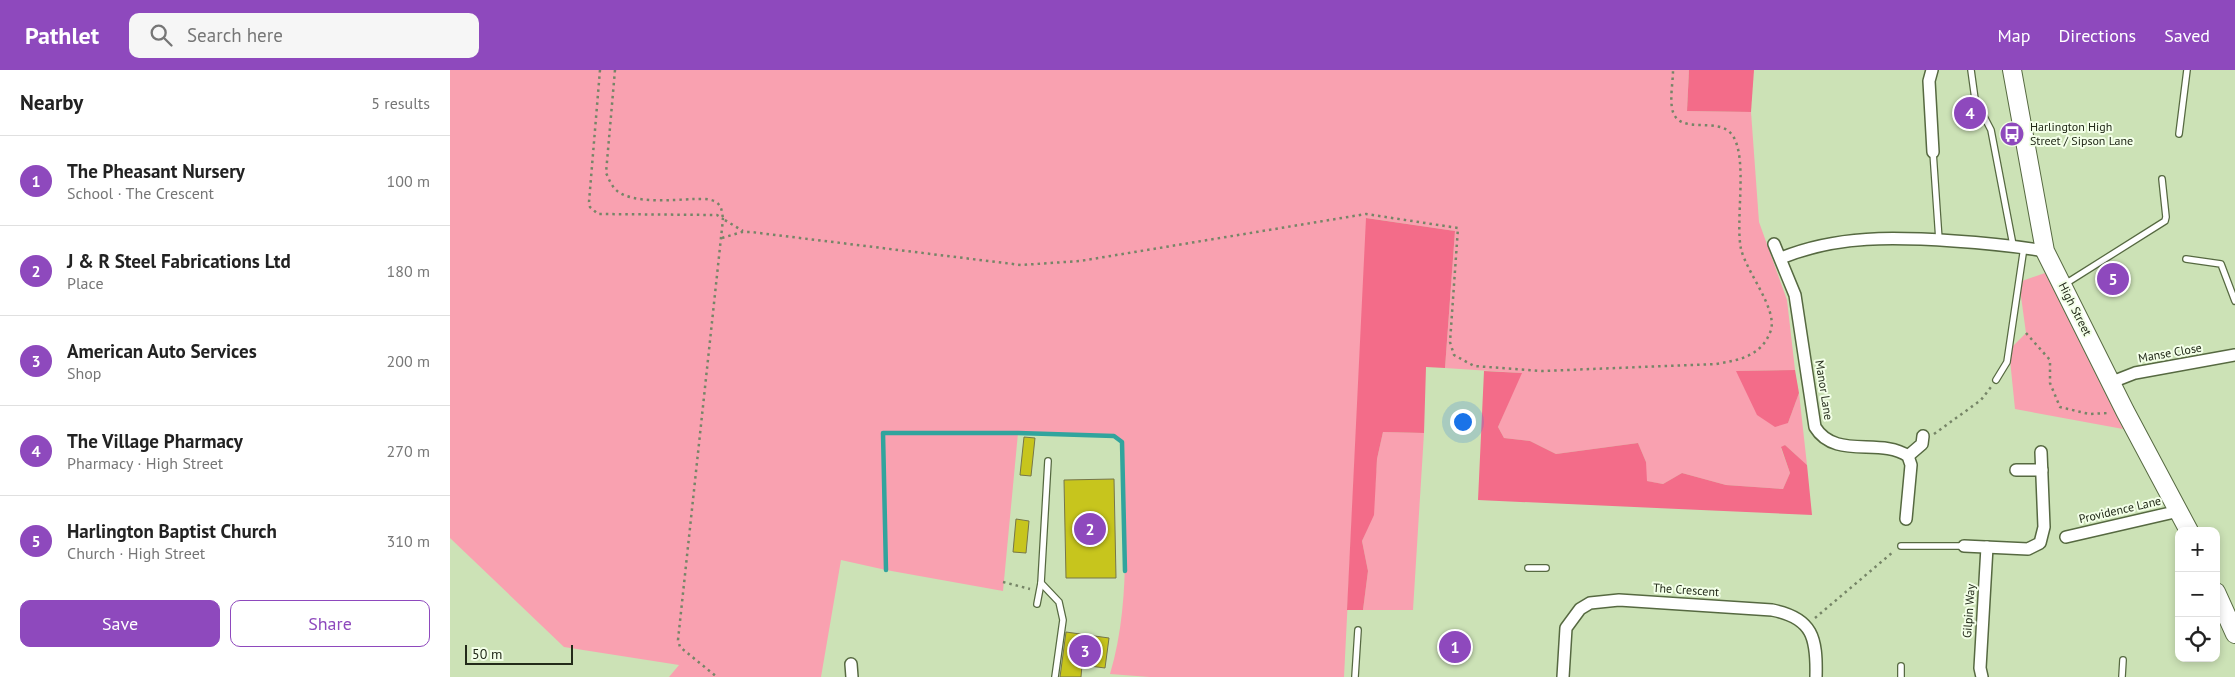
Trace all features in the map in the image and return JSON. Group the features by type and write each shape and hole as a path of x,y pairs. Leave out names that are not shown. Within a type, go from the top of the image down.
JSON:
{"main road":[{"name":"High Street","path":"2012,70 2045,251 2064,285 2125,411 2187,527"},
{"path":"2220,601 2235,634"}],"street":[{"path":"1932,70 1929,81 1933,152"},
{"path":"1781,258 1804,249 1866,238 1939,240 2019,246 2045,251"},
{"name":"Manor Lane","path":"1774,244 1795,295 1816,427 1820,435 1836,444 1895,449 1908,456"},
{"name":"Manse Close","path":"2112,382 2134,373 2235,355"},
{"path":"1906,519 1911,465 1908,456 1922,444 1923,436"},
{"path":"1964,546 2028,549 2040,542 2044,527 2041,452"},
{"path":"2016,470 2042,470"},
{"name":"Providence Lane","path":"2066,537 2179,511"},
{"name":"Gilpin Way","path":"1982,677 1980,668 1987,547"},
{"name":"The Crescent","path":"1563,677 1566,628 1580,609 1590,602 1599,600 1772,610 1786,613 1806,625"},
{"path":"1806,625 1815,643 1816,677"},
{"path":"851,664 852,677"}],"lane":[{"path":"1971,70 1976,99 1991,130 2019,246 2006,362 1996,380"},
{"path":"2179,134 2187,70"},
{"path":"1933,152 1939,240"},
{"path":"2064,285 2164,221 2166,217 2162,179"},
{"path":"2186,259 2221,264 2235,302"},
{"path":"1036,604 1041,583 1048,461"},
{"path":"1901,546 1964,546"},
{"path":"1528,568 1546,568"},
{"path":"1041,583 1063,607 1055,677"},
{"path":"1355,677 1358,630"},
{"path":"2122,677 2123,660"},
{"path":"1901,666 1901,677"}],"path":[{"path":"600,70 590,207 598,214 717,215 745,232"},
{"path":"615,70 606,173 610,184 618,192 634,198 655,200 708,199 717,202 722,209 722,238 678,640 680,647 716,677"},
{"path":"722,238 745,232 1021,265 1133,253 1366,214 1458,228 1450,342 1454,355 1474,366 1542,371 1716,364 1738,360 1755,354 1768,338 1772,318 1768,306 1745,261 1741,247 1742,206 1737,145 1732,135 1725,129 1713,125 1698,126 1683,123 1676,118 1672,107 1673,70"},
{"path":"2026,333 2050,360 2050,383 2060,407 2089,414 2125,411"},
{"path":"1923,436 1934,434 1981,400 1996,380"},
{"path":"1806,625 1901,546"},
{"path":"1003,582 1039,591"}],"shaded area":[{"path":"450,70 1689,70 1687,111 1751,112 1759,222 1787,300 1795,370 1737,371 1788,423 1799,393 1807,465 1785,445 1781,448 1790,473 1783,489 1726,485 1682,473 1663,484 1646,481 1646,462 1638,443 1556,454 1530,441 1504,438 1498,427 1521,373 1445,368 1455,231 1367,218 1344,677 1150,677 1110,674 1117,646 1121,617 1125,559 1122,442 1114,436 1018,433 1003,591 841,560 821,677 669,677 679,665 564,647 450,538"},
{"path":"1689,70 1754,70 1751,112 1687,111"},
{"path":"1366,218 1455,231 1445,368 1426,367 1424,433 1383,432 1377,459 1374,515 1362,541 1368,571 1363,610 1347,610"},
{"path":"2045,273 2123,429 2015,409 2009,350 2026,333 2019,282"},
{"path":"1795,370 1799,393 1788,423 1775,427 1757,415 1736,371"},
{"path":"1484,371 1522,373 1498,427 1504,438 1530,441 1556,454 1638,443 1646,462 1647,481 1663,484 1682,473 1726,485 1783,489 1790,473 1781,447 1785,445 1807,465 1812,515 1478,500"},
{"path":"1383,432 1424,433 1413,610 1363,610 1368,571 1362,541 1373,515 1377,459"}],"building":[{"path":"1024,437 1035,438 1031,476 1020,475"},
{"path":"1114,479 1116,578 1066,578 1064,480"},
{"path":"1016,519 1029,521 1026,553 1013,552"},
{"path":"1066,632 1109,638 1105,668 1082,665 1081,677 1060,677"}],"waterway":[{"path":"886,570 883,433 1018,433 1114,436 1122,442 1125,571"}],"place":[{"name":"The Village Pharmacy","path":"1970,113"},
{"name":"Harlington High Street / Sipson Lane","path":"2012,134"},
{"name":"Harlington Baptist Church","path":"2113,279"},
{"name":"J & R Steel Fabrications Ltd","path":"1090,529"},
{"name":"The Pheasant Nursery","path":"1455,647"},
{"name":"American Auto Services","path":"1085,651"}]}
